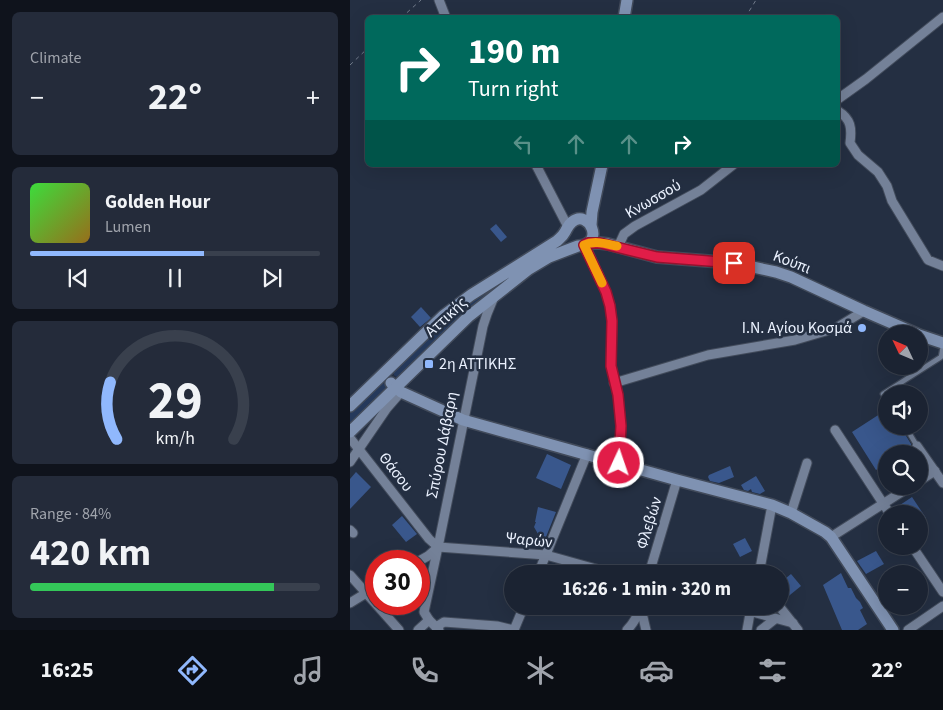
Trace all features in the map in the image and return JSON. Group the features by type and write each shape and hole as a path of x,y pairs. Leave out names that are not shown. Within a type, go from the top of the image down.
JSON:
{"main road":[{"path":"624,15 627,0"},
{"path":"583,245 593,237 592,212 602,167"},
{"path":"600,182 594,194 570,226 567,237 574,245 600,243 618,247"},
{"path":"570,226 584,220 602,238 618,247"},
{"name":"Αττικής","path":"350,406 443,316 471,295 557,241 570,226"},
{"name":"Αττικής","path":"350,432 399,390 468,317 495,295 529,269 549,257 583,245"},
{"name":"Κούπι","path":"618,247 657,257 734,263 761,268 791,277 896,325"},
{"name":"Κούπι","path":"928,338 943,345"},
{"path":"383,374 399,390 464,420 772,505 791,513 831,537 893,630"}],"street":[{"path":"439,0 445,15"},
{"path":"840,98 943,17"},
{"path":"840,113 847,118 851,132 850,143 858,154 878,172 887,186 892,201 928,260 943,266"},
{"path":"537,167 570,226"},
{"name":"Κνωσσού","path":"618,247 624,234 635,226 701,190 730,167"},
{"path":"583,245 606,292 610,306 612,321 611,366 618,395 621,426 619,463"},
{"name":"Σπύρου Δάβαρη","path":"438,547 483,326 486,314 495,295"},
{"path":"614,383 708,355 795,340 836,328 864,312"},
{"path":"468,317 483,326"},
{"path":"350,462 399,390"},
{"path":"835,430 884,504"},
{"name":"Θάσου","path":"350,438 429,539 438,547"},
{"path":"542,565 587,454"},
{"path":"928,461 943,483"},
{"path":"791,513 807,463"},
{"path":"928,475 935,471"},
{"name":"Φλεβών","path":"652,565 677,480"},
{"path":"831,537 898,495"},
{"path":"761,565 772,505"},
{"path":"430,554 438,547"},
{"path":"435,626 424,612 438,547"},
{"name":"Ψαρών","path":"438,547 546,555 582,565"},
{"path":"918,555 943,592"},
{"path":"350,574 365,592"},
{"path":"350,603 365,594"},
{"path":"908,630 943,606"},
{"path":"386,615 399,630"},
{"path":"418,630 444,622 497,626 514,630 520,615"},
{"path":"627,630 637,615"},
{"path":"642,615 646,630"},
{"path":"747,630 750,615"},
{"path":"765,615 795,627"},
{"path":"786,615 795,627"},
{"path":"761,630 775,619"}],"lane":[{"path":"897,385 941,357 943,345"}],"path":[{"path":"404,15 421,0"},
{"path":"747,15 756,0"},
{"path":"350,65 365,51"}],"shaded area":[{"path":"563,243 566,246 398,378 394,375 393,371 452,315"},
{"path":"381,382 388,388 350,428 350,412"}],"building":[{"path":"496,224 507,237 501,242 490,229"},
{"path":"421,307 431,318 420,327 411,317"},
{"path":"878,415 878,435 906,435 911,445 878,445 878,469 876,470 852,432"},
{"path":"547,454 571,465 561,489 536,478"},
{"path":"730,466 734,477 719,483 710,481 709,475"},
{"path":"356,472 371,487 350,509 350,479"},
{"path":"756,476 765,491 760,494 752,492 751,489 748,491 744,490 741,485"},
{"path":"912,497 917,505 900,505"},
{"path":"538,507 556,512 546,537 541,539 534,527"},
{"path":"402,516 417,534 406,542 392,525"},
{"path":"745,538 752,551 740,557 733,544"},
{"path":"876,551 884,564 878,565 878,567 866,574 857,561"},
{"path":"841,573 848,588 851,588 863,608 860,610 867,624 858,630 842,630 823,585"},
{"path":"791,574 801,586 789,596 789,576"}],"slow traffic":[{"path":"602,283 584,245 600,243 617,246"}],"place":[{"name":"Ι.Ν. Αγίου Κοσμά","path":"862,328"},
{"name":"2η ΑΤΤΙΚΗΣ","path":"429,364"}],"route":[{"path":"619,463 621,426 618,395 611,366 612,321 610,306 606,292 584,245 600,243 657,257 734,263"}]}
